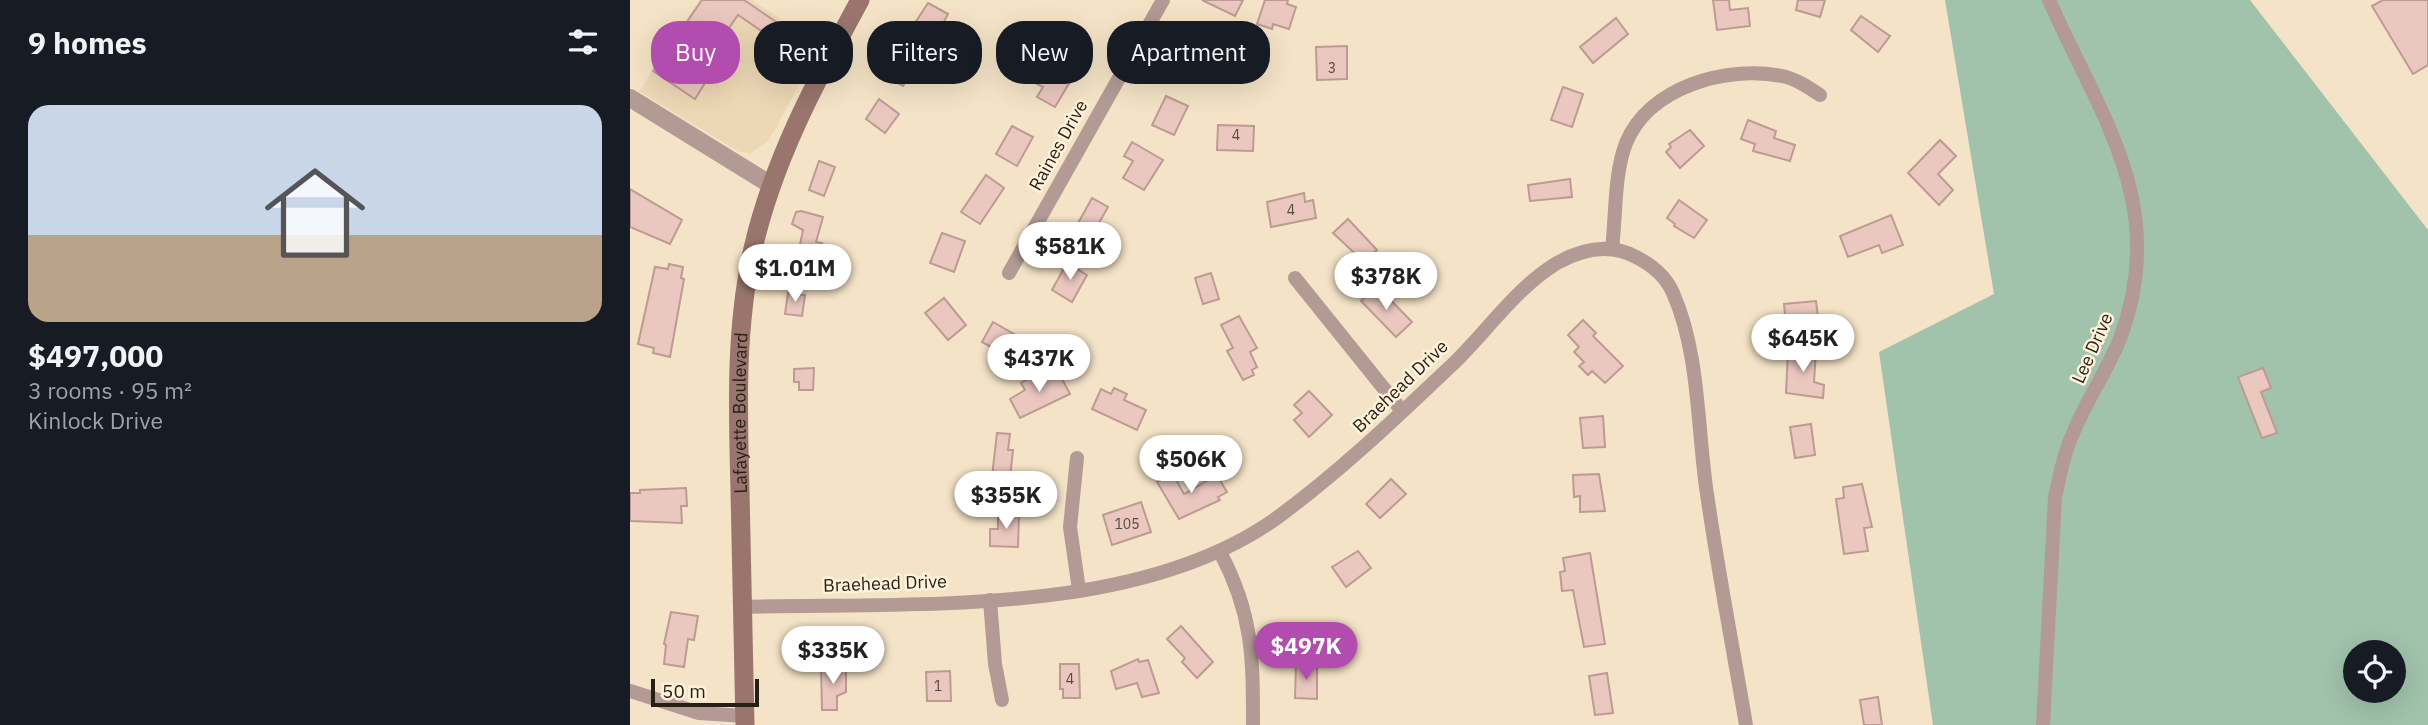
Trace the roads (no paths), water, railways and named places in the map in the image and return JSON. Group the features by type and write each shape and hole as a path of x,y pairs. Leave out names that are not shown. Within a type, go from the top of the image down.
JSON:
{"main road":[{"name":"Lafayette Boulevard","path":"745,721 738,423 741,331 752,250 771,185 792,130 860,0"}],"street":[{"name":"Raines Drive","path":"1151,21 1163,0"},
{"name":"Lee Drive","path":"2043,725 2055,497 2072,435 2105,372 2127,319 2135,290 2140,250 2135,206 2116,147 2049,0"},
{"path":"1612,249 1626,145 1635,125 1653,104 1713,79 1746,74 1783,76 1820,95"},
{"name":"Raines Drive","path":"1009,273 1116,84"},
{"path":"630,98 771,185"},
{"name":"Braehead Drive","path":"742,607 989,600 1079,590 1178,568 1220,552 1251,535 1307,494 1402,411 1544,272 1579,252 1612,249 1638,257 1653,267 1671,289 1677,304 1692,373 1707,493 1746,725"},
{"path":"1294,278 1402,411"},
{"path":"1077,458 1070,527 1079,590"},
{"path":"1220,552 1244,603 1250,636 1253,725"},
{"path":"989,600 995,664 1002,700"},
{"path":"630,691 699,713 745,721"}]}
